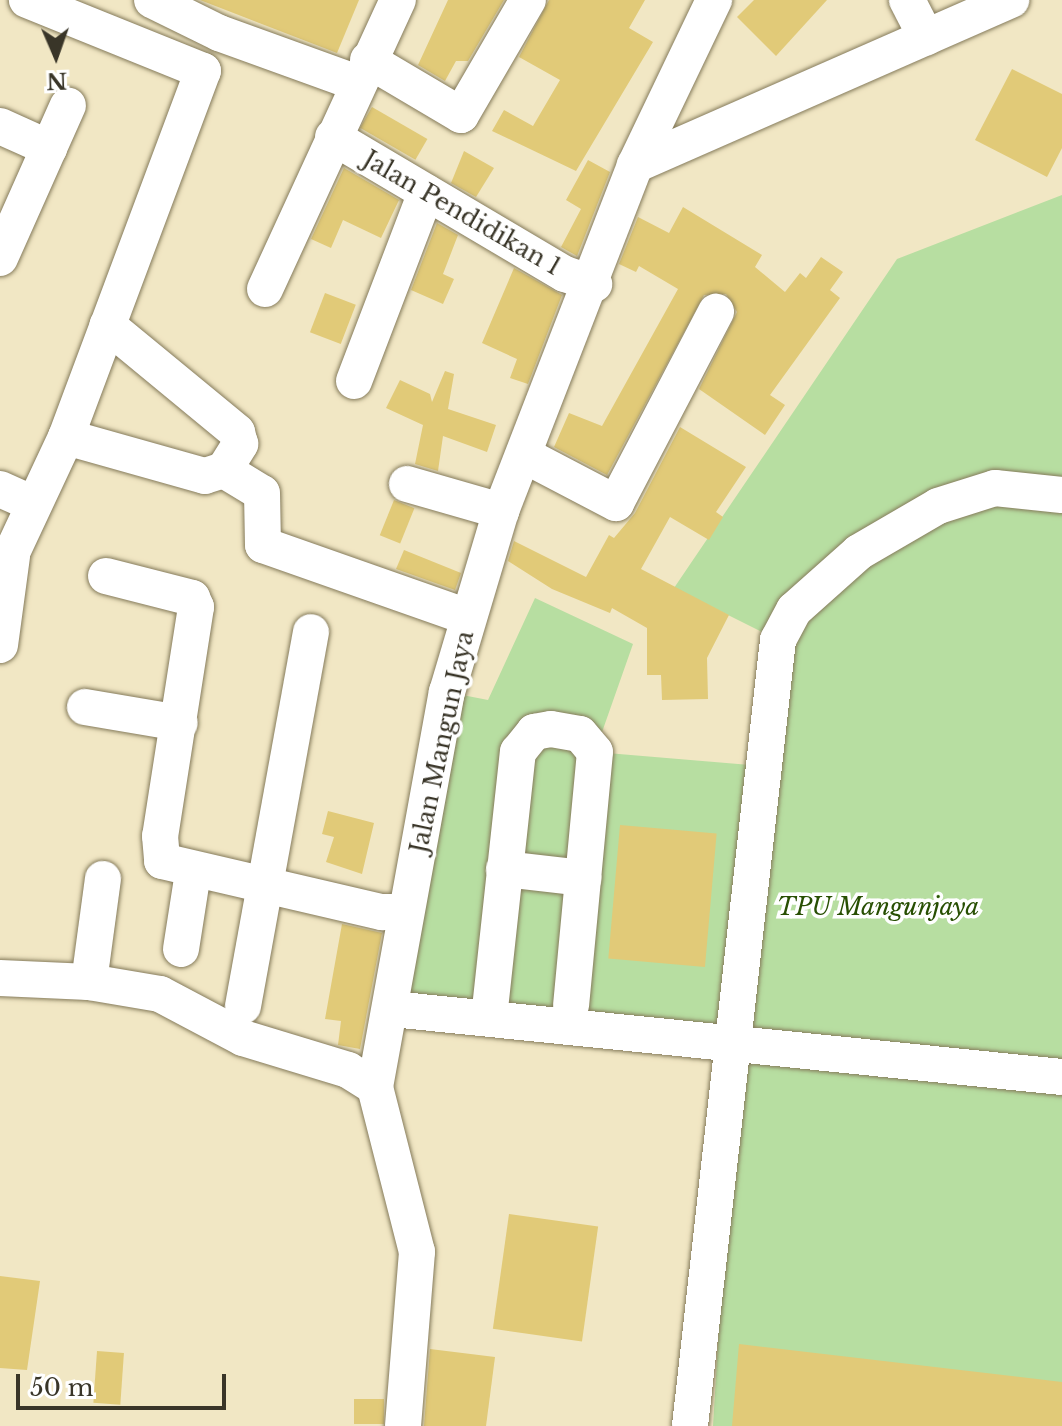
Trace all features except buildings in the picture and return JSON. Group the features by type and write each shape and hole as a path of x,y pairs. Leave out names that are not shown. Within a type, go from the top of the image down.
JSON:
{"street":[{"path":"0,645 16,496 66,437 203,71 27,0"},
{"path":"265,289 398,0"},
{"path":"173,4 219,33 363,71 461,115 528,0"},
{"name":"Jalan Mangun Jaya","path":"403,1426 417,1252 375,1087 394,999 406,912 447,692 501,511 594,284 635,165 714,0"},
{"path":"907,0 926,37"},
{"path":"635,165 1011,0"},
{"path":"0,258 68,105"},
{"path":"0,126 49,148"},
{"name":"Jalan Pendidikan 1","path":"333,137 565,274 594,284"},
{"path":"354,381 426,192"},
{"path":"524,455 616,503 716,312"},
{"path":"66,437 205,476 224,470 240,444 237,432 107,325"},
{"path":"224,470 262,493 263,545 468,617"},
{"path":"407,484 501,511"},
{"path":"690,1426 737,1033 771,668 794,610 859,552 938,506 995,488 1062,495"},
{"path":"106,576 192,598 180,723 159,853 162,861 193,872 406,912"},
{"path":"243,1006 311,632"},
{"path":"85,707 180,723"},
{"path":"490,1008 518,752 534,732 551,729 580,734 593,744 571,1005"},
{"path":"504,869 583,878"},
{"path":"181,949 193,872"},
{"path":"89,982 103,879"},
{"path":"0,978 89,982 160,994 243,1038 348,1070 375,1087"},
{"path":"394,999 737,1033 1062,1054"},
{"path":"490,1008 571,1005 737,1033 1062,1077"}],"green space":[{"name":"TPU Mangunjaya","path":"1062,195 1062,1426 713,1426 736,1042 392,1009 447,692 488,700 535,598 633,644 595,752 762,766 778,640 674,588 897,259"}]}
